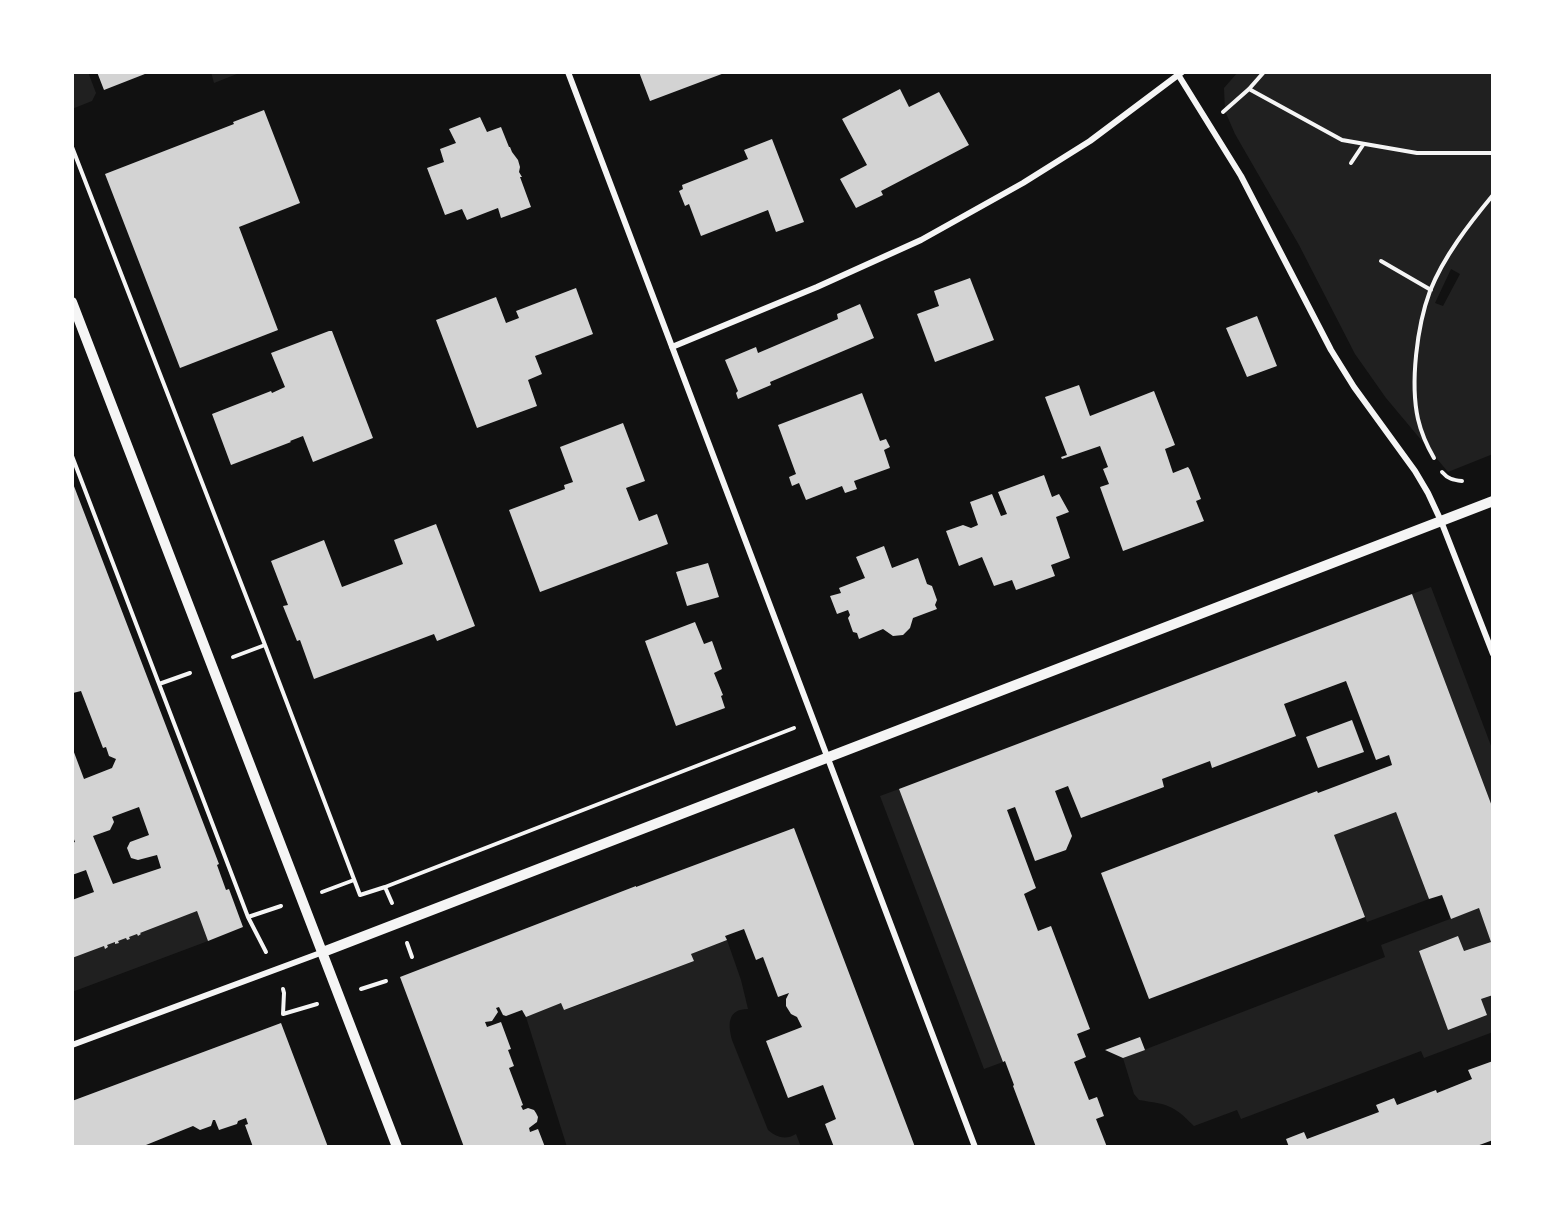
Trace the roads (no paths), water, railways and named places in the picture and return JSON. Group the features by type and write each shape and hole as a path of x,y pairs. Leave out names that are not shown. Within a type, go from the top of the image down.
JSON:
{"street":[{"path":"568,72 975,1147"},
{"path":"672,347 817,287 921,240 1023,183 1090,141 1181,74 1241,176 1331,350 1428,493 1493,654"},
{"path":"72,302 397,1147"},
{"path":"72,1045 323,952 788,774 1493,501"}]}
